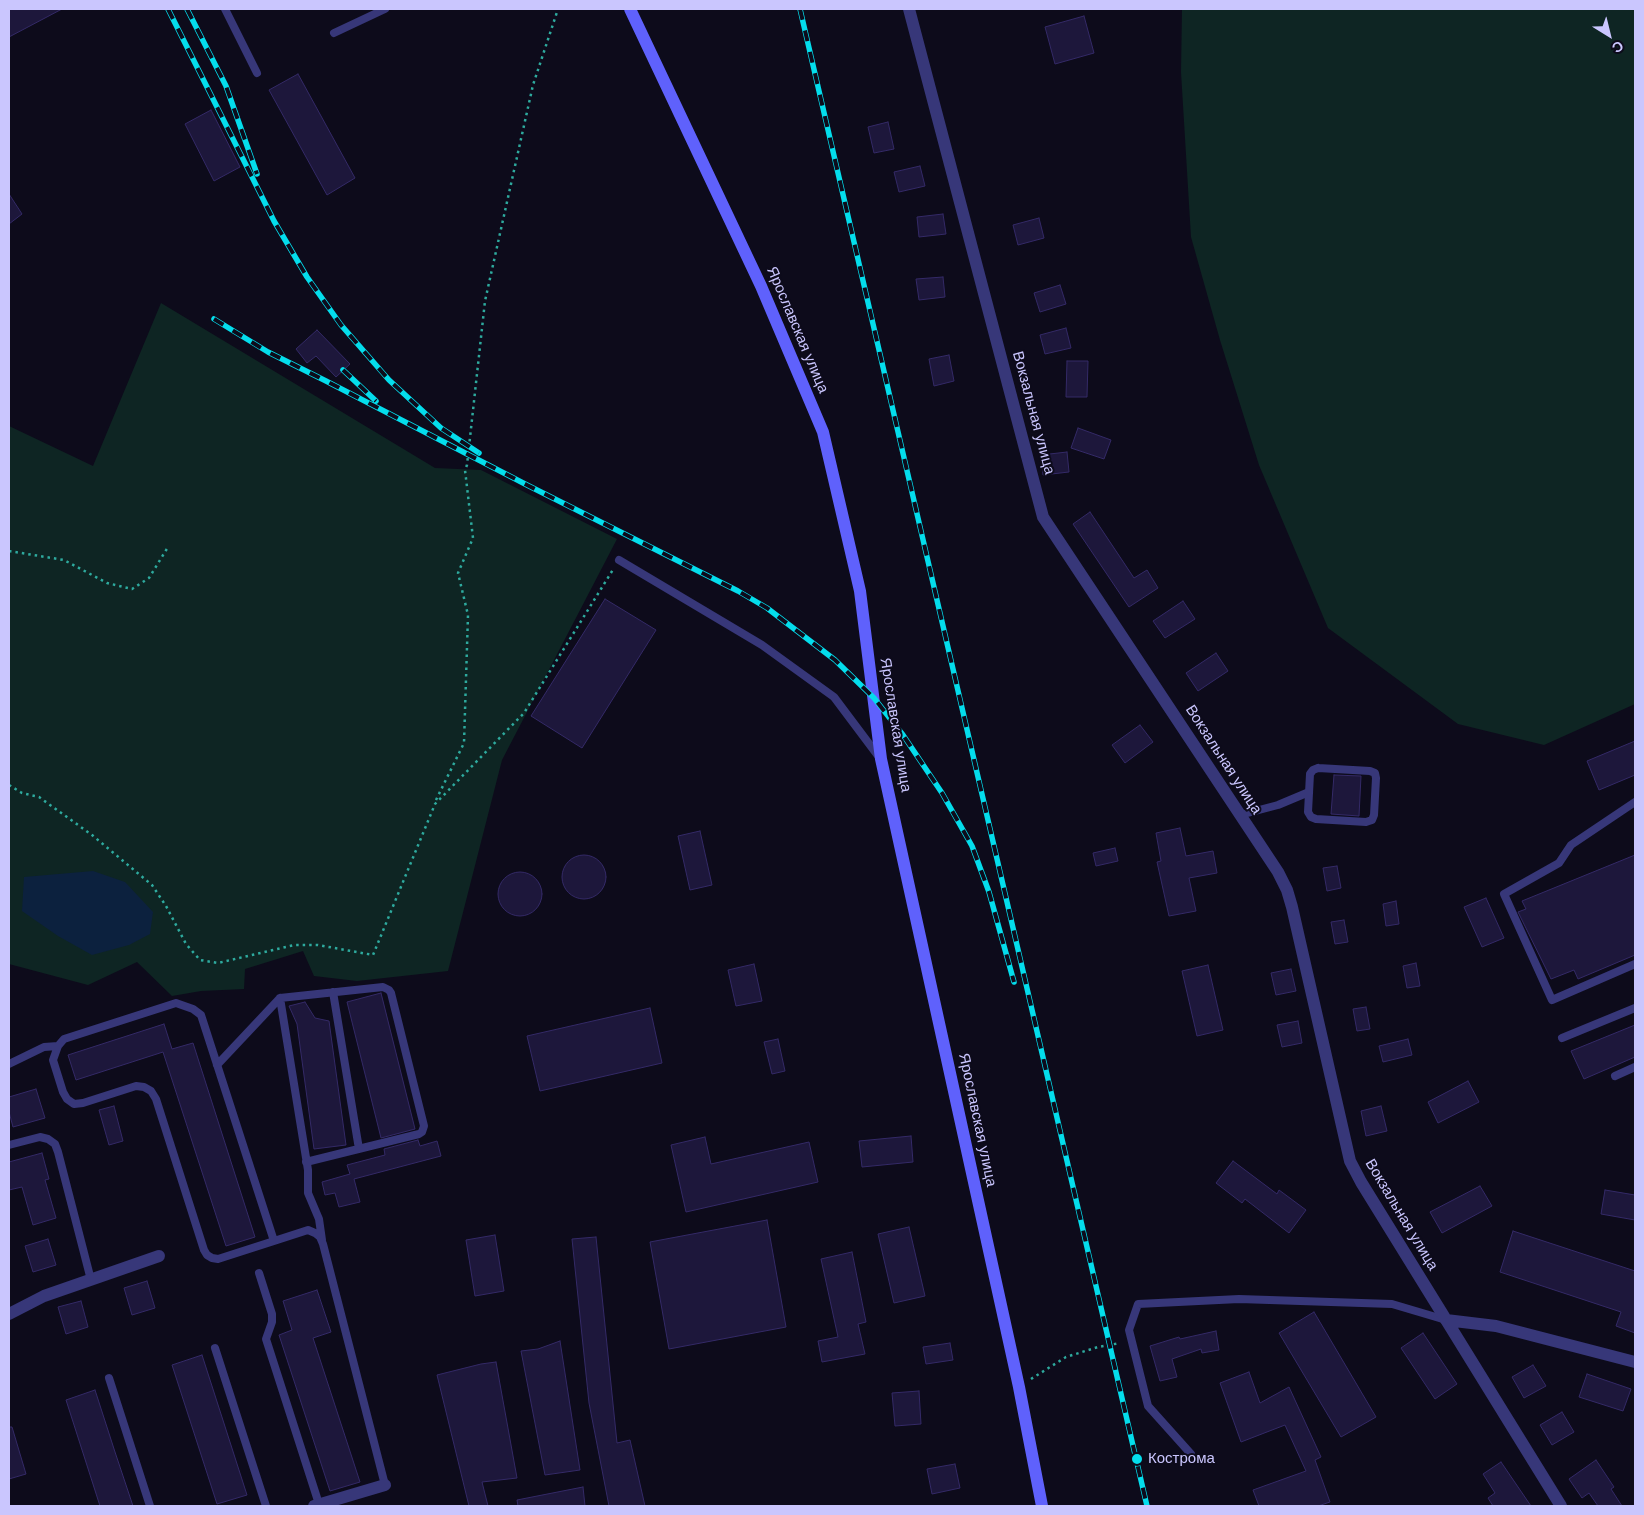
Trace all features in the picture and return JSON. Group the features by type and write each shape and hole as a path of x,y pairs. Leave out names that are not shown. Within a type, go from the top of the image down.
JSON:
{"main road":[{"name":"Ярославская улица","path":"630,9 761,286 823,432 860,591 881,759 1020,1387 1042,1506"}],"street":[{"name":"Вокзальная улица","path":"909,9 1043,517 1278,872 1287,890 1350,1161 1361,1182 1561,1506"},
{"path":"9,1314 44,1296 159,1256"},
{"path":"1446,1320 1496,1326 1635,1362"},
{"path":"316,1505 385,1485"}],"lane":[{"path":"225,9 257,73"},
{"path":"334,33 385,9"},
{"path":"619,560 762,645 834,697 881,759"},
{"path":"1318,768 1370,771 1375,773 1376,778 1374,815 1372,820 1366,822 1316,819 1311,817 1308,812 1309,792 1310,774 1318,768"},
{"path":"1240,815 1278,805 1309,792"},
{"path":"1635,802 1571,845 1559,863 1504,894 1552,1000 1635,964"},
{"path":"217,1065 280,998 383,987 389,990 424,1126 422,1132 306,1162"},
{"path":"334,992 358,1149"},
{"path":"280,998 306,1162 308,1193 319,1219 323,1244 385,1485"},
{"path":"274,1242 201,1015 193,1008 176,1003 64,1040 58,1046 53,1060 67,1100 74,1104 83,1103 136,1086 144,1087 151,1091 156,1099 207,1255 218,1259 274,1242 308,1230 320,1237 323,1244"},
{"path":"1562,1038 1635,1008"},
{"path":"9,1064 44,1046 58,1046"},
{"path":"1615,1076 1635,1067"},
{"path":"9,1145 40,1137 48,1139 55,1144 91,1280"},
{"path":"259,1273 272,1314 272,1322 266,1339 316,1505"},
{"path":"1191,1454 1148,1406 1129,1330 1138,1304 1239,1299 1392,1304 1446,1320"},
{"path":"215,1348 266,1506"},
{"path":"109,1378 150,1506"}],"path":[{"path":"9,785 22,793 39,796 92,835 152,885 166,906 186,944 200,960 218,963 294,945 318,945 373,955 435,804 464,744 468,615 458,573 473,538 465,470 468,465 485,301 533,85 558,9"},
{"path":"9,552 64,560 107,584 132,589 149,578 168,547"},
{"path":"435,804 524,713 619,560"},
{"path":"1020,1387 1066,1357 1121,1342 1121,1335"}],"green space":[{"path":"1182,9 1635,9 1635,704 1544,745 1458,724 1328,628 1259,465 1220,340 1191,237 1181,72"},
{"path":"161,303 435,468 481,470 617,539 502,760 448,971 357,981 314,976 303,951 245,969 244,989 201,991 172,996 137,962 88,985 9,964 9,426 93,466"}],"water":[{"path":"93,871 125,882 153,912 150,934 129,945 92,955 58,936 22,911 24,877"}],"building":[{"path":"9,9 62,9 9,37"},
{"path":"1084,16 1094,53 1055,64 1045,27"},
{"path":"298,74 355,178 327,195 269,90"},
{"path":"211,110 240,167 214,181 185,124"},
{"path":"888,122 894,149 874,153 868,127"},
{"path":"920,166 925,186 899,192 894,172"},
{"path":"9,194 22,214 9,224"},
{"path":"943,214 946,234 919,237 917,217"},
{"path":"1039,218 1044,238 1018,245 1013,225"},
{"path":"943,277 945,297 919,300 916,279"},
{"path":"1060,285 1066,304 1040,312 1034,293"},
{"path":"1066,328 1071,348 1045,354 1040,335"},
{"path":"317,330 350,364 336,377 316,356 307,363 296,349"},
{"path":"949,355 954,381 934,386 929,359"},
{"path":"1067,361 1088,361 1087,397 1066,397"},
{"path":"1078,428 1111,440 1104,459 1071,448"},
{"path":"1067,452 1069,472 1043,475 1041,455"},
{"path":"1090,512 1134,578 1147,570 1158,588 1129,607 1073,524"},
{"path":"605,599 656,630 582,748 531,716"},
{"path":"1183,601 1195,619 1165,638 1153,621"},
{"path":"1216,653 1228,671 1198,691 1186,673"},
{"path":"1140,725 1153,742 1125,763 1112,745"},
{"path":"1635,741 1635,775 1599,790 1587,761"},
{"path":"1334,775 1361,776 1359,816 1331,814"},
{"path":"1180,828 1186,856 1213,851 1217,873 1189,878 1196,911 1169,916 1157,862 1161,861 1156,833"},
{"path":"700,831 712,885 690,890 678,836"},
{"path":"1115,848 1118,861 1096,866 1093,853"},
{"path":"584,855 596,859 602,865 606,877 602,889 596,895 584,899 572,895 566,889 562,877 566,865 572,859"},
{"path":"1635,855 1635,955 1578,979 1574,970 1551,979 1518,912 1526,909 1522,901"},
{"path":"1337,866 1341,888 1327,891 1323,868"},
{"path":"520,872 532,876 538,882 542,894 538,906 532,912 520,916 508,912 502,906 498,894 502,882 508,876"},
{"path":"1486,898 1504,938 1482,947 1464,907"},
{"path":"1396,901 1399,924 1386,926 1383,904"},
{"path":"1344,920 1348,942 1335,944 1331,922"},
{"path":"1416,963 1420,986 1407,988 1403,966"},
{"path":"754,964 762,1001 736,1006 728,970"},
{"path":"1208,965 1223,1030 1197,1036 1182,971"},
{"path":"1291,969 1296,991 1276,995 1271,973"},
{"path":"381,993 415,1129 381,1138 347,1002"},
{"path":"305,1002 315,1018 329,1021 346,1145 314,1149 297,1024 289,1006"},
{"path":"1366,1007 1370,1029 1357,1031 1353,1009"},
{"path":"650,1008 662,1063 540,1091 527,1036"},
{"path":"1298,1021 1302,1043 1282,1047 1277,1025"},
{"path":"164,1024 172,1049 193,1043 255,1237 226,1246 163,1052 76,1080 68,1055"},
{"path":"1635,1025 1635,1057 1584,1079 1571,1051"},
{"path":"778,1039 785,1071 772,1074 764,1042"},
{"path":"1408,1039 1412,1055 1383,1062 1379,1046"},
{"path":"1468,1081 1479,1102 1438,1123 1428,1102"},
{"path":"36,1089 45,1118 13,1127 9,1112 9,1097"},
{"path":"114,1106 123,1141 109,1145 99,1110"},
{"path":"1381,1106 1387,1131 1366,1136 1361,1111"},
{"path":"911,1136 913,1162 862,1167 859,1141"},
{"path":"705,1137 711,1164 809,1142 818,1182 686,1212 671,1145"},
{"path":"418,1140 420,1146 437,1141 441,1156 354,1179 360,1202 339,1207 335,1193 325,1195 322,1182 350,1174 347,1165 385,1155 384,1149"},
{"path":"42,1153 49,1179 45,1180 56,1218 33,1225 22,1187 9,1190 9,1162"},
{"path":"1233,1161 1277,1194 1279,1190 1306,1210 1289,1233 1245,1199 1242,1203 1216,1183"},
{"path":"1480,1186 1492,1206 1442,1233 1430,1212"},
{"path":"1605,1190 1635,1195 1635,1220 1601,1214"},
{"path":"767,1220 786,1327 669,1349 650,1242"},
{"path":"909,1227 925,1296 894,1303 878,1234"},
{"path":"1513,1231 1635,1271 1635,1333 1616,1326 1621,1312 1500,1272"},
{"path":"495,1235 504,1291 475,1296 466,1240"},
{"path":"596,1237 617,1443 630,1440 645,1506 609,1506 589,1403 572,1239"},
{"path":"48,1239 56,1265 33,1272 25,1246"},
{"path":"852,1252 866,1322 858,1324 865,1354 822,1362 818,1341 838,1337 821,1259"},
{"path":"147,1281 155,1308 132,1315 124,1288"},
{"path":"317,1290 331,1332 313,1338 360,1482 330,1491 279,1335 292,1330 283,1301"},
{"path":"81,1301 88,1327 66,1334 58,1307"},
{"path":"1314,1312 1376,1417 1341,1437 1279,1333"},
{"path":"1216,1331 1219,1350 1202,1353 1201,1349 1172,1359 1177,1377 1160,1381 1150,1346 1179,1337 1180,1339"},
{"path":"1423,1333 1457,1384 1435,1399 1401,1348"},
{"path":"560,1341 580,1470 545,1475 521,1351 538,1349"},
{"path":"950,1343 953,1360 926,1364 923,1347"},
{"path":"202,1355 247,1495 217,1504 172,1365"},
{"path":"496,1362 517,1478 482,1482 488,1506 469,1506 437,1375"},
{"path":"1533,1365 1546,1386 1524,1398 1512,1377"},
{"path":"1249,1372 1260,1403 1289,1387 1321,1457 1315,1460 1330,1502 1318,1506 1259,1506 1253,1490 1306,1471 1285,1425 1241,1442 1220,1383"},
{"path":"1587,1374 1631,1389 1623,1411 1579,1397"},
{"path":"95,1390 133,1506 100,1506 66,1400"},
{"path":"919,1391 921,1424 895,1426 892,1393"},
{"path":"1562,1412 1574,1432 1552,1445 1540,1425"},
{"path":"9,1427 12,1427 26,1474 9,1479"},
{"path":"1596,1460 1614,1487 1611,1489 1622,1506 1598,1506 1589,1493 1582,1498 1569,1479"},
{"path":"1501,1462 1531,1506 1493,1506 1488,1498 1495,1493 1483,1474"},
{"path":"955,1464 960,1488 932,1494 927,1469"},
{"path":"583,1487 585,1506 518,1506 517,1500"}],"railway":[{"path":"168,9 274,221 307,277 341,325 389,380 441,428 479,453"},
{"path":"187,9 226,86 257,174"},
{"path":"800,9 1147,1506"},
{"path":"214,319 268,352 738,591 767,608 835,660 874,698 903,735 942,793 972,846 989,892 1014,982"},
{"path":"343,370 376,401"}],"place":[{"name":"Кострома","path":"1137,1459"}]}
